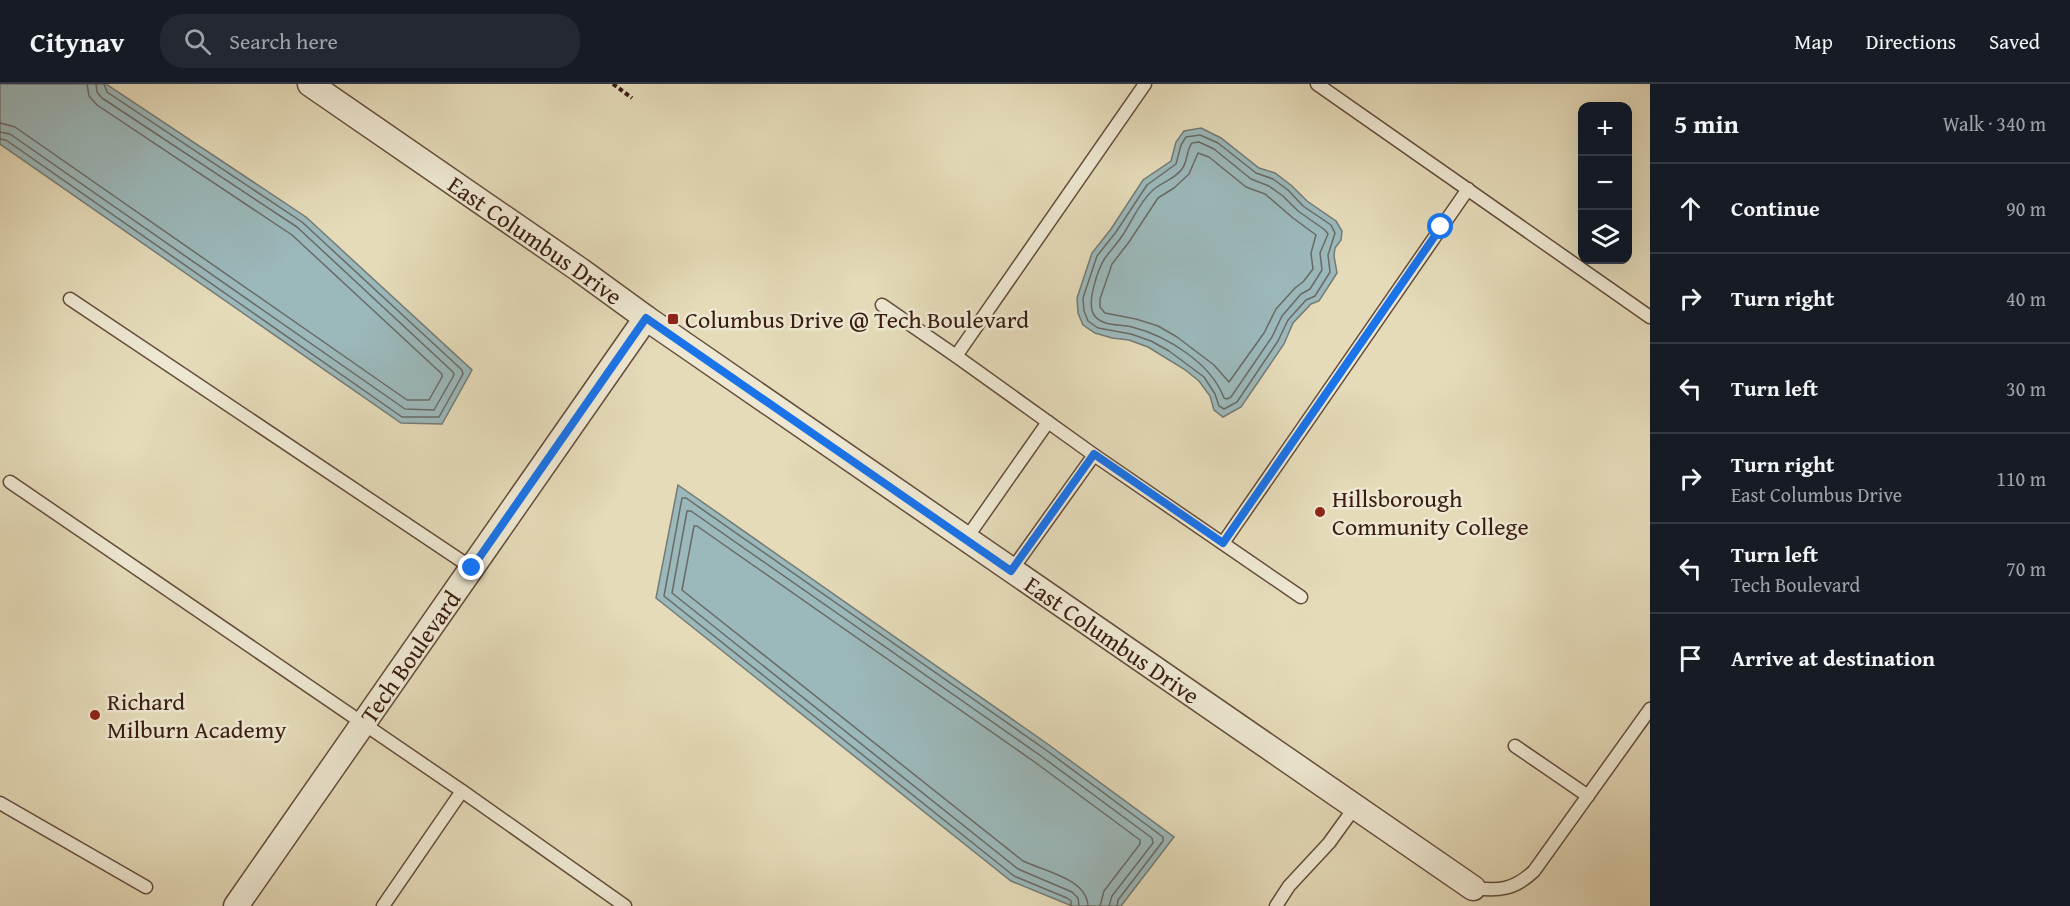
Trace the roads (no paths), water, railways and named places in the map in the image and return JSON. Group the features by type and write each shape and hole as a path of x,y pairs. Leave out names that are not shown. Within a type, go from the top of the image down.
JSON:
{"street":[{"name":"East Columbus Drive","path":"310,84 1011,571 1473,888"},
{"name":"Tech Boulevard","path":"236,906 646,318"}],"lane":[{"path":"956,356 1145,84"},
{"path":"1317,84 1650,317"},
{"path":"1223,543 1468,189"},
{"path":"70,299 472,568"},
{"path":"882,305 1301,597"},
{"path":"966,539 1048,422"},
{"path":"1011,571 1094,454"},
{"path":"10,482 462,791 625,906"},
{"path":"1473,888 1491,890 1508,888 1522,882 1534,871 1650,709"},
{"path":"1515,746 1588,796"},
{"path":"383,906 462,791"},
{"path":"0,803 146,887"},
{"path":"1276,906 1289,886 1329,843 1355,807"}],"water":[{"path":"0,84 106,84 306,217 472,370 442,424 401,423 0,144"},
{"path":"1201,128 1221,138 1259,168 1275,173 1307,201 1336,221 1342,231 1334,256 1337,273 1319,301 1311,304 1293,323 1284,344 1241,407 1223,417 1214,410 1210,396 1199,381 1184,369 1148,347 1129,340 1095,333 1083,325 1078,313 1077,298 1092,253 1111,229 1143,180 1171,161 1176,142 1184,131"},
{"path":"678,485 1049,745 1174,837 1121,906 1072,906 1011,881 656,598"}],"place":[{"name":"Columbus Drive @ Tech Boulevard","path":"673,319"},
{"name":"Hillsborough Community College","path":"1320,512"},
{"name":"Richard Milburn Academy","path":"95,715"}]}
